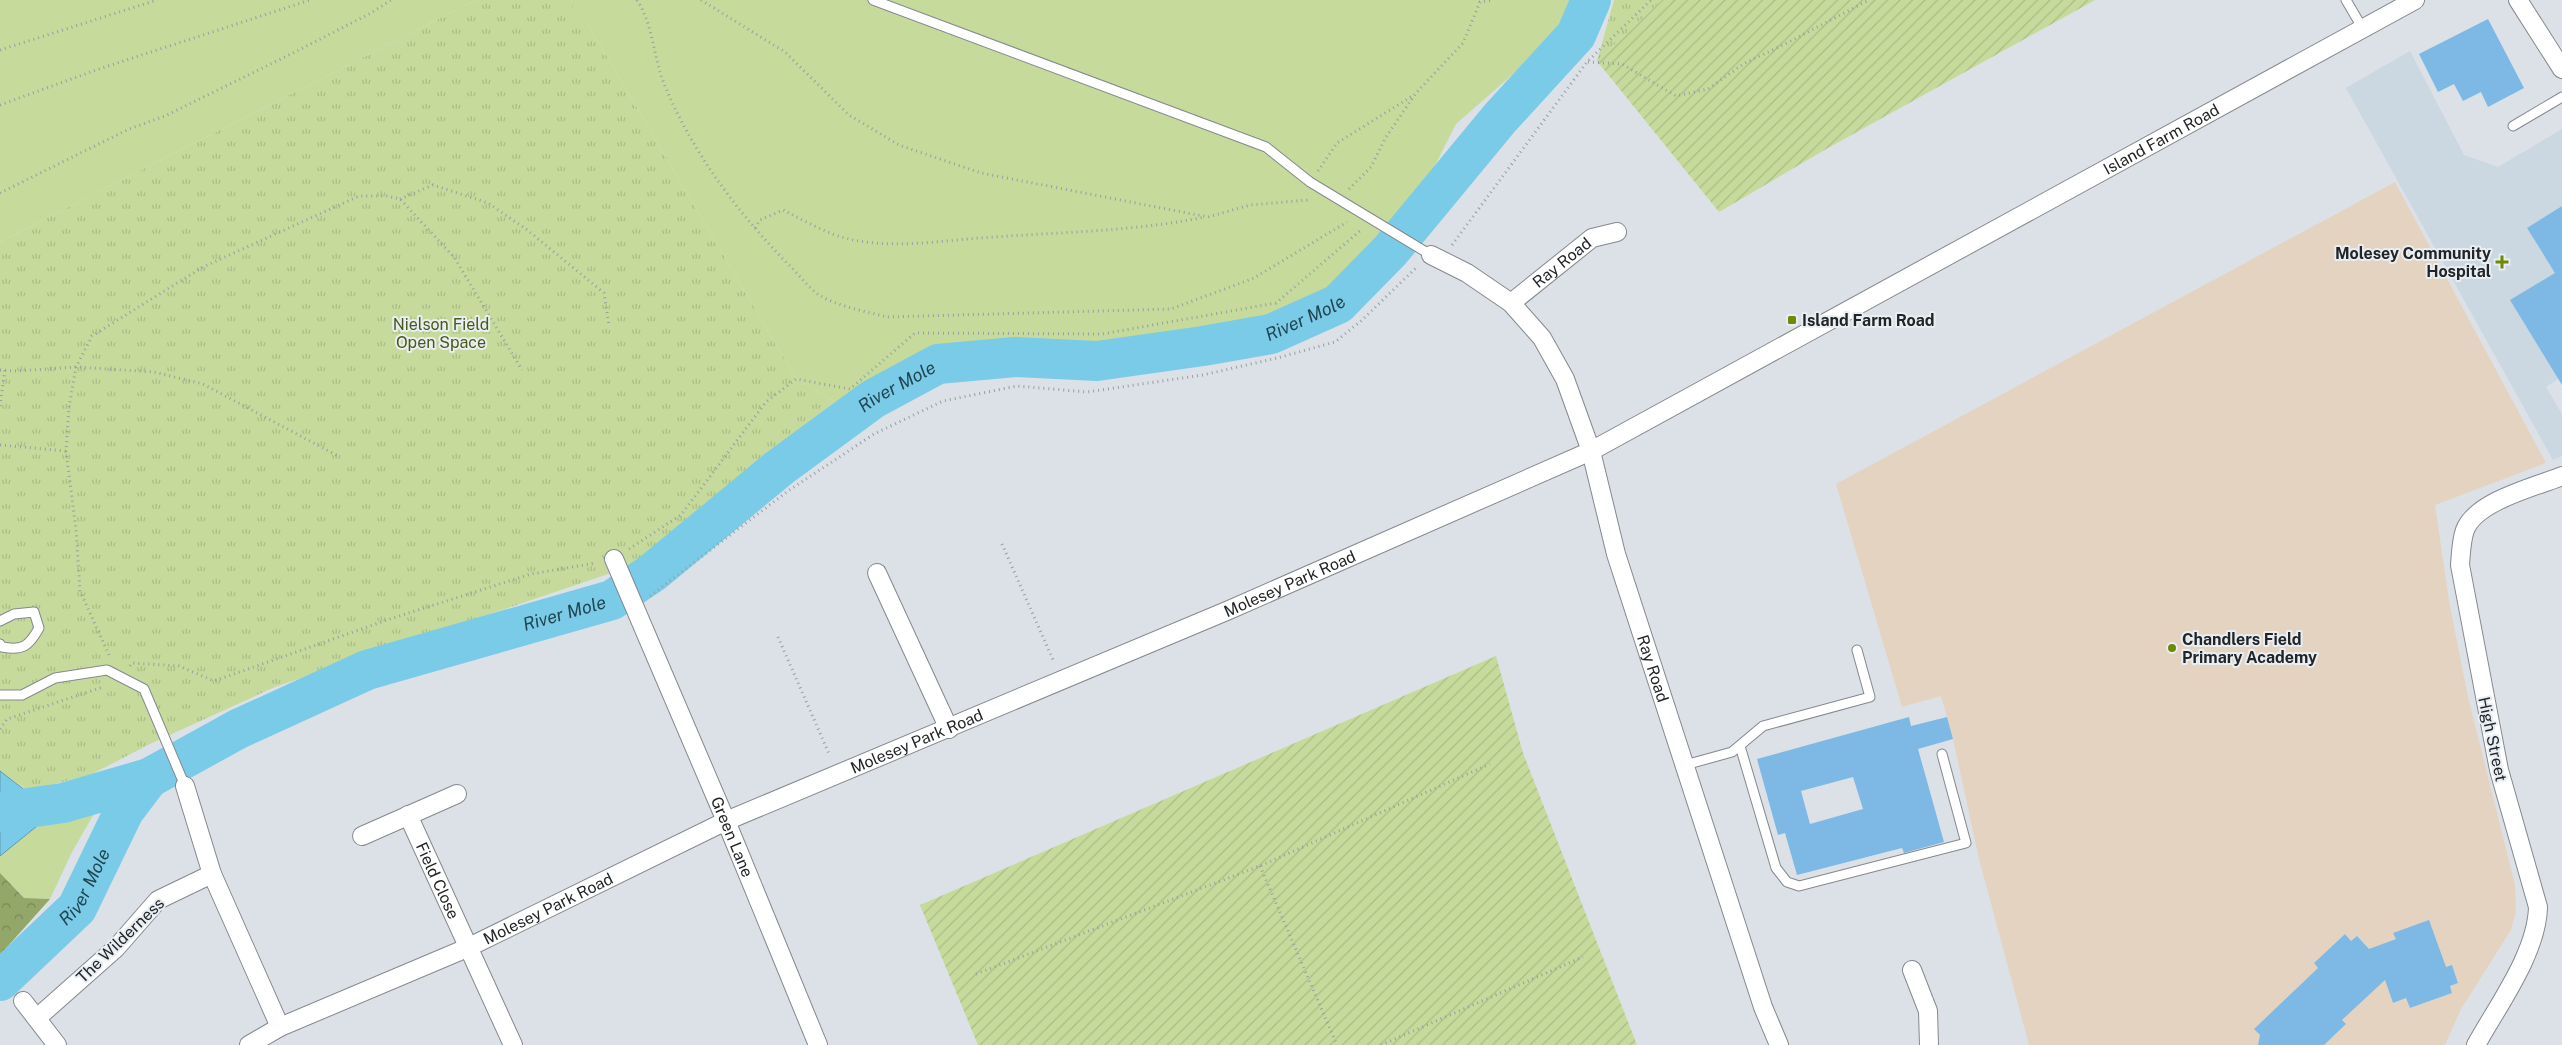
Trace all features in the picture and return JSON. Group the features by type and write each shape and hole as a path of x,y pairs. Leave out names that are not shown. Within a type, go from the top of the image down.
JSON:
{"street":[{"name":"Island Farm Road","path":"1591,451 2415,0"},
{"path":"2518,0 2562,70"},
{"name":"Ray Road","path":"1511,303 1592,238 1617,232"},
{"name":"Ray Road","path":"1435,258 1468,273 1511,303 1542,338 1565,379 1591,451 1616,554 1763,1007 1779,1045"},
{"name":"Molesey Park Road","path":"249,1045 280,1027 467,948 726,821 950,729 1247,602 1591,451"},
{"name":"High Street","path":"2476,1045 2530,947 2538,925 2538,907 2497,760 2460,565 2462,540 2472,518 2484,508 2562,476"},
{"name":"Green Lane","path":"616,565 646,630 818,1045"},
{"path":"877,573 950,729"},
{"path":"186,786 212,874 280,1027"},
{"path":"362,836 457,794"},
{"name":"Field Close","path":"408,815 467,948 513,1045"},
{"name":"The Wilderness","path":"37,1018 116,948 158,900 212,874"},
{"path":"1912,970 1928,1011 1929,1045"},
{"path":"23,1001 57,1045"}],"lane":[{"path":"873,0 1266,147 1310,182 1435,258"},
{"path":"2346,0 2363,29"},
{"path":"2513,126 2562,97"},
{"path":"0,621 14,614 34,612 39,628 29,645 17,650 1,648"},
{"path":"1685,765 1732,752 1763,726 1870,697 1857,650"},
{"path":"0,695 22,695 55,678 107,670 117,677 144,689 186,786"},
{"path":"1740,746 1776,868 1787,882 1799,886 1966,843 1942,754"}],"path":[{"path":"0,50 156,0"},
{"path":"0,105 96,70 310,0"},
{"path":"0,194 129,129 165,116 293,53 372,13 391,0"},
{"path":"637,0 646,13 664,84 685,128 727,196 766,242 818,294 847,307 887,317 1171,309 1254,278 1362,213"},
{"path":"701,0 785,52 849,115 899,145 981,173 1208,217"},
{"path":"755,228 760,220 783,210 830,233 850,240 916,245 980,238 1164,225 1208,217 1250,205 1297,200 1340,199 1371,167 1386,137 1416,93 1463,43 1480,2 1494,0"},
{"path":"634,607 796,486 874,434 943,401 1017,386 1087,392 1168,381 1277,358 1335,342 1435,258 1586,62 1651,0"},
{"path":"1586,62 1622,64 1676,96 1692,93 1708,89 1744,63 1869,0"},
{"path":"1310,182 1337,143 1416,93"},
{"path":"400,199 433,185 488,203 526,229 604,293 610,326"},
{"path":"107,670 109,653 80,591 76,529 66,451 69,407 76,367 92,336 203,267 359,196 387,196 400,199 454,257 522,370"},
{"path":"0,728 7,719 100,689 132,663 179,666 214,681 390,619 532,574 616,565 681,515 766,402 796,379 850,389 915,334 1102,334 1276,303 1373,220"},
{"path":"0,370 76,367 154,372 203,384 338,456"},
{"path":"0,406 5,370"},
{"path":"0,445 66,451"},
{"path":"1002,544 1062,681"},
{"path":"778,637 838,775"},
{"path":"976,974 1260,866 1490,764"},
{"path":"1260,866 1337,1045"},
{"path":"1381,1045 1583,957"}],"shaded area":[{"name":"Molesey Community Hospital","path":"2410,51 2464,155 2498,167 2562,129 2562,206 2527,228 2544,256 2562,245 2558,379 2546,387 2562,414 2562,456 2553,460 2346,88"},
{"name":"Chandlers Field Primary Academy","path":"2395,182 2546,463 2435,505 2449,601 2468,697 2515,885 2516,912 2511,930 2461,1009 2445,1045 2324,1045 2339,1017 2357,936 2351,941 2345,934 2314,963 2318,968 2254,1029 2260,1035 2258,1045 2029,1045 1979,859 1953,739 1941,696 1902,707 1836,484","holes":["2393,933 2446,967 2452,965 2458,983 2450,986 2452,993 2410,1008 2406,998 2393,1003 2388,989 2412,981 2384,944 2396,939"]}],"green space":[{"path":"0,0 476,0 0,242"},
{"name":"Nielson Field Open Space","path":"476,0 571,0 575,15 589,26 796,379 848,409 752,474 642,558 617,571 275,687 152,743 92,774 28,791 0,771 0,242"},
{"path":"571,0 1576,0 1571,17 1552,40 1456,124 1422,191 1333,285 1282,312 1216,330 1110,347 994,339 945,354 902,362 848,409 796,379 589,26 575,16"},
{"path":"1614,0 1662,0 1597,61"},
{"path":"1662,0 2095,0 1828,148 1719,212 1597,61"},
{"path":"1496,656 1523,753 1637,1045 978,1045 920,905"},
{"path":"95,812 72,852 50,899 24,898 0,873 0,856 47,818"},
{"path":"0,873 24,898 50,899 0,955"}],"water":[{"path":"0,771 44,805 47,818 0,856"}],"building":[{"path":"2488,19 2524,88 2488,107 2481,92 2463,101 2454,84 2438,92 2419,54"},
{"path":"2562,206 2562,385 2510,300 2555,273 2527,228"},
{"path":"1909,717 1911,726 1947,717 1953,739 1918,749 1944,842 1904,853 1902,848 1797,875 1785,833 1778,835 1757,759","holes":["1853,777 1863,809 1810,824 1801,791"]},
{"path":"2429,920 2446,967 2452,965 2458,983 2450,986 2452,993 2410,1008 2406,998 2393,1003 2385,980 2342,1020 2346,1024 2324,1045 2258,1045 2260,1035 2254,1029 2318,968 2314,963 2345,934 2351,941 2357,936 2369,949 2396,939 2393,933"}],"waterway":[{"name":"River Mole","path":"0,812 63,803 149,778 238,729 367,670 612,600 652,573 779,468 873,399 938,364 1015,357 1097,361 1203,346 1271,334 1338,304 1390,251 1500,118 1576,35 1591,0"},
{"name":"River Mole","path":"0,981 77,908 124,811 149,778"}],"place":[{"name":"Molesey Community Hospital","path":"2502,262"},
{"name":"Island Farm Road","path":"1792,320"},
{"name":"Chandlers Field Primary Academy","path":"2172,648"}]}
